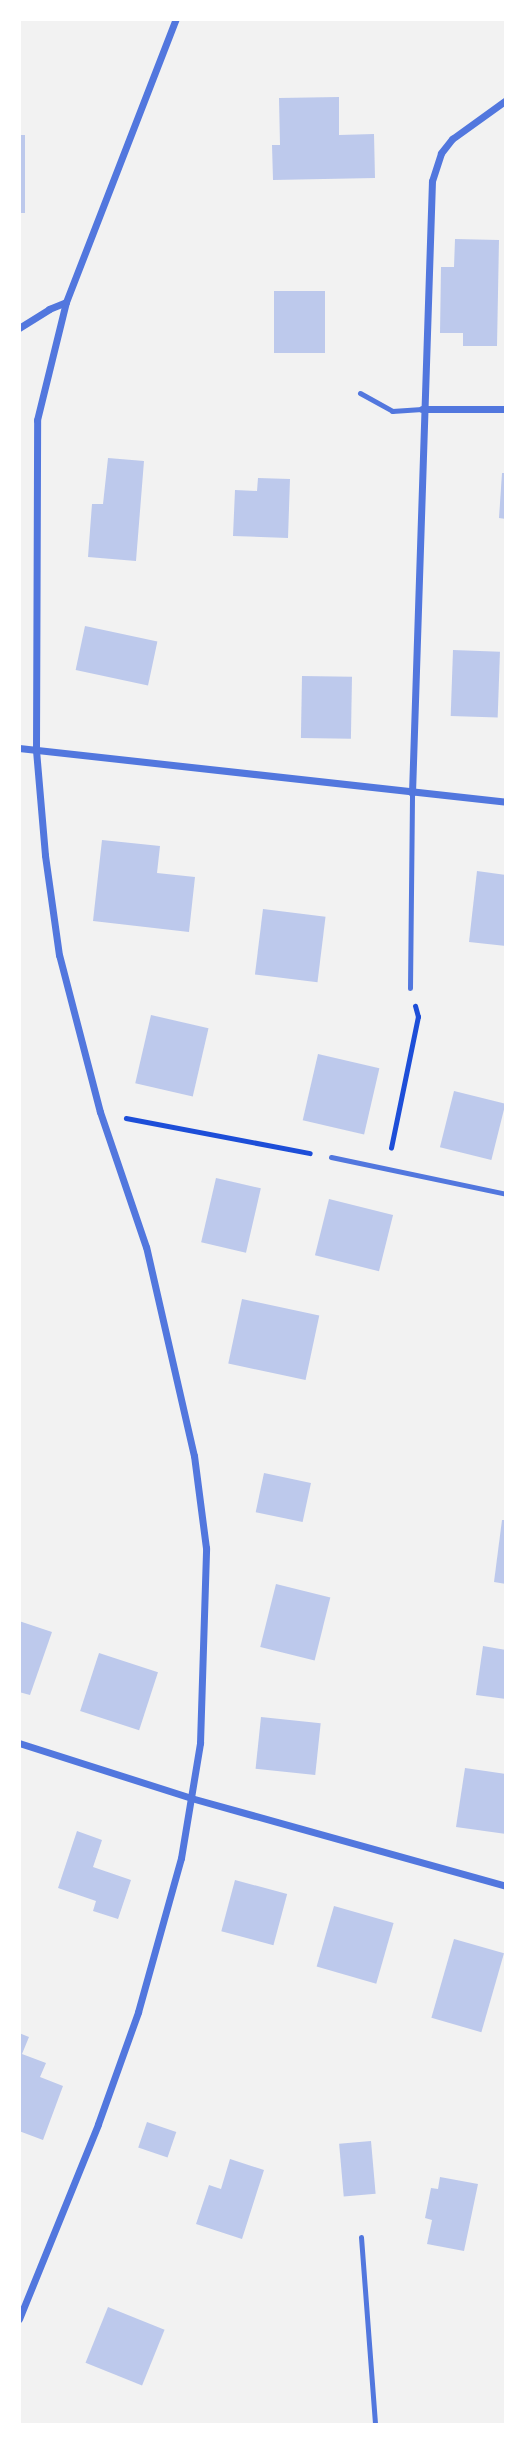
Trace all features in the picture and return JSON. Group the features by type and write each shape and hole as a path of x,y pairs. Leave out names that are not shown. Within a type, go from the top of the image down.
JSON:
{"street":[{"path":"19,2319 98,2124 138,2012 181,1858 200,1743 206,1548 194,1456 146,1247 100,1112 59,954 45,855 36,750 37,420 66,302 176,19"},
{"path":"412,793 422,409 432,181 441,153 452,139 506,100"},
{"path":"19,328 49,309 66,302"},
{"path":"422,409 506,409"},
{"path":"19,748 506,802"},
{"path":"19,1743 191,1798 506,1886"}],"lane":[{"path":"360,393 392,411 422,409"},
{"path":"410,988 412,793"},
{"path":"331,1157 506,1194"},
{"path":"361,2236 375,2425"}],"path":[{"path":"387,1167 418,1017 410,988"},
{"path":"100,1112 331,1157"}],"building":[{"path":"339,97 339,135 374,134 375,178 273,180 272,145 280,145 279,98"},
{"path":"19,135 25,135 25,213 19,213"},
{"path":"455,239 499,240 497,346 463,346 463,333 440,333 441,267 454,267"},
{"path":"274,291 325,291 325,353 274,353"},
{"path":"108,458 144,461 136,561 88,557 92,504 103,504"},
{"path":"502,473 506,473 506,519 499,518"},
{"path":"258,478 290,479 288,538 233,536 235,490 257,491"},
{"path":"85,626 157,641 148,685 76,670"},
{"path":"453,650 500,652 498,718 451,716"},
{"path":"302,676 352,677 351,739 301,738"},
{"path":"102,840 160,846 157,873 195,877 189,932 93,921"},
{"path":"477,871 506,875 506,946 469,942"},
{"path":"263,909 326,917 317,982 255,975"},
{"path":"151,1015 208,1028 193,1096 135,1083"},
{"path":"318,1054 379,1068 364,1134 303,1120"},
{"path":"454,1091 505,1104 491,1160 440,1147"},
{"path":"216,1178 261,1188 246,1253 201,1242"},
{"path":"329,1199 393,1215 379,1271 315,1255"},
{"path":"242,1299 319,1315 306,1380 228,1364"},
{"path":"264,1473 311,1483 303,1522 256,1512"},
{"path":"502,1520 506,1520 506,1584 494,1582"},
{"path":"276,1584 330,1598 315,1661 260,1647"},
{"path":"19,1621 52,1632 30,1695 19,1692"},
{"path":"483,1646 506,1650 506,1699 476,1695"},
{"path":"99,1653 158,1672 139,1730 80,1711"},
{"path":"261,1717 321,1723 315,1775 256,1769"},
{"path":"465,1768 506,1774 506,1834 456,1827"},
{"path":"77,1831 102,1840 93,1867 131,1880 118,1919 93,1911 96,1901 58,1888"},
{"path":"235,1880 287,1894 273,1945 221,1931"},
{"path":"334,1906 394,1923 376,1984 317,1967"},
{"path":"454,1939 504,1953 481,2032 431,2018"},
{"path":"19,2033 29,2037 22,2054 46,2063 40,2077 63,2086 43,2140 19,2131"},
{"path":"147,2122 176,2132 168,2158 138,2148"},
{"path":"371,2141 376,2194 344,2197 339,2144"},
{"path":"230,2159 264,2170 242,2239 196,2224 209,2185 221,2189"},
{"path":"440,2177 478,2184 464,2251 427,2244 432,2220 425,2218 431,2188 438,2189"},
{"path":"108,2307 165,2330 142,2385 86,2363"}]}
